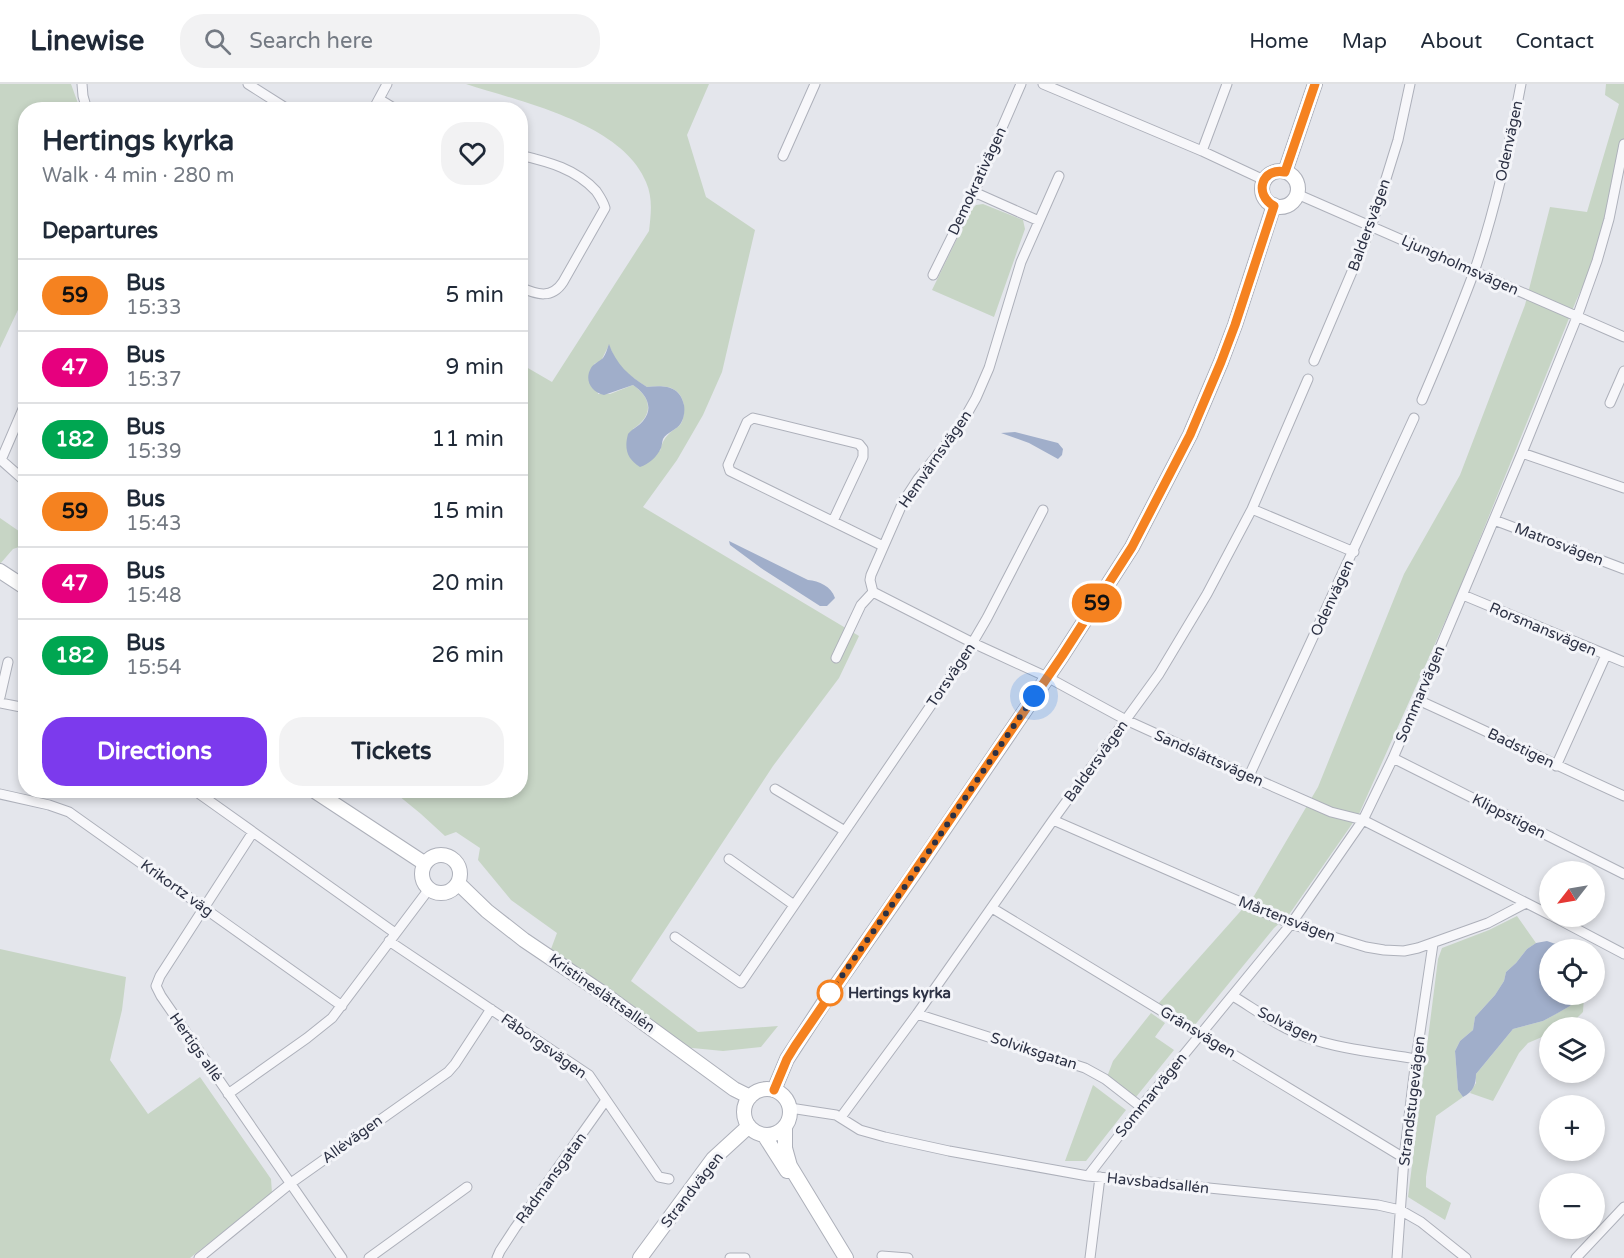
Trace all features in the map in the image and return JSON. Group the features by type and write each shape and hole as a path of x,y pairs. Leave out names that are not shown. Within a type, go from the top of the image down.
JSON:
{"street":[{"path":"82,84 85,102"},
{"path":"248,84 276,102"},
{"path":"377,102 387,84"},
{"path":"783,156 815,84"},
{"path":"1043,84 1202,151 1264,180"},
{"path":"1202,151 1227,84"},
{"path":"1285,172 1315,84"},
{"name":"Baldersvägen","path":"1314,361 1371,226 1398,140 1410,84"},
{"name":"Odenvägen","path":"1422,400 1474,271 1508,151 1521,84"},
{"name":"Demokrativägen","path":"933,275 974,192 1020,85"},
{"path":"379,99 384,102"},
{"name":"Sommarvägen","path":"1088,1176 1141,1107 1291,924 1363,820 1418,700 1577,317 1621,184 1624,144"},
{"path":"528,157 553,163 579,176 599,195 605,208 557,290 545,294 528,290"},
{"path":"1285,172 1296,180 1297,194 1288,205 1274,206 1263,195 1262,185 1271,173 1285,172"},
{"name":"Hemvärnsvägen","path":"873,592 871,574 903,502 959,428 976,398 989,368 1022,262 1059,176"},
{"path":"974,192 1039,221"},
{"name":"Ljungholmsvägen","path":"1297,194 1624,338"},
{"path":"774,1090 787,1059 823,1004 1047,677 1132,547 1190,435 1221,362 1274,206"},
{"path":"1610,403 1624,371"},
{"name":"Baldersvägen","path":"841,1118 1159,674 1207,594 1252,509 1308,379"},
{"path":"833,521 863,457 863,449 859,444 753,418 747,422 728,465 730,471 883,546"},
{"name":"Odenvägen","path":"1249,776 1414,418"},
{"path":"18,421 1,460 18,475"},
{"path":"1522,453 1624,488"},
{"path":"1252,509 1353,552"},
{"name":"Torsvägen","path":"675,937 741,983 973,643 1043,510"},
{"name":"Matrosvägen","path":"1494,520 1624,569"},
{"path":"0,571 18,583"},
{"path":"836,658 861,605 873,592"},
{"name":"Sandslättsvägen","path":"873,592 973,643 1047,677 1126,720 1331,812 1363,820 1539,910"},
{"name":"Rorsmansvägen","path":"1462,595 1624,662"},
{"path":"1556,766 1606,655"},
{"path":"0,697 8,662"},
{"name":"Badstigen","path":"1418,700 1624,796"},
{"path":"0,703 18,706"},
{"name":"Klippstigen","path":"1393,758 1624,874"},
{"path":"775,789 845,831"},
{"name":"Krikortz väg","path":"0,794 69,812 342,1006"},
{"name":"Fåborgsvägen","path":"205,798 491,1009 589,1075 659,1177 669,1179"},
{"path":"325,798 424,863"},
{"name":"Mårtensvägen","path":"1053,820 1291,924 1365,947 1404,951 1433,944 1488,923 1526,903"},
{"name":"Hertigs allé","path":"253,832 160,976 156,986 160,996 342,1258"},
{"path":"443,854 451,857 457,862 460,870 458,883 452,890 443,893 429,890 422,878 424,863 436,855 443,854"},
{"path":"729,860 794,905"},
{"name":"Kristineslättsallén","path":"458,883 487,911 524,940 604,993 734,1089 750,1097"},
{"path":"228,1094 332,1018 429,890"},
{"name":"Gränsvägen","path":"992,908 1404,1158"},
{"name":"Sandslättsvägen","path":"1572,927 1624,954"},
{"name":"Strandstugevägen","path":"1397,1258 1404,1158 1433,944"},
{"name":"Solvägen","path":"1233,996 1304,1037 1324,1043 1416,1059"},
{"name":"Allévägen","path":"199,1258 291,1183 448,1072 491,1009"},
{"name":"Solviksgatan","path":"917,1014 1085,1068 1105,1079 1141,1107"},
{"path":"774,1090 784,1096 790,1108 790,1119 777,1134 764,1135 755,1132 746,1120 744,1111 747,1102 757,1092 774,1090"},
{"name":"Rådmansgatan","path":"497,1258 515,1228 606,1100"},
{"name":"Havsbadsallén","path":"790,1108 828,1113 860,1130 885,1137 1088,1176 1378,1205 1400,1210 1421,1222 1466,1258"},
{"name":"Strandvägen","path":"640,1258 713,1159 749,1126"},
{"path":"785,1127 785,1148 790,1166 846,1258"},
{"path":"764,1135 840,1258"},
{"path":"1090,1258 1101,1177"},
{"path":"369,1258 467,1187"},
{"path":"1576,1258 1624,1207"},
{"path":"882,1256 908,1258"},
{"path":"730,1258 745,1258"}],"green space":[{"path":"0,84 71,84 77,102 18,102 18,310 0,348"},
{"path":"466,84 709,84 687,135 706,197 755,230 722,372 703,415 677,460 643,507 859,636 839,678 773,766 631,981 698,1032 778,1026 761,1047 723,1051 682,1047 551,949 557,933 511,900 478,860 480,848 456,832 445,836 402,798 528,798 528,368 552,382 649,231 651,200 646,182 634,162 615,144 593,130 525,102","holes":["609,345 615,359 625,371 647,387 671,388 682,399 684,406 682,421 663,442 660,451 633,429 645,418 648,407 644,395 639,390 633,385 610,394 598,394 594,364 601,361"]},
{"path":"1606,84 1624,84 1624,167 1613,220 1576,301 1459,590 1359,814 1288,916 1274,928 1194,1026 1158,1004 1254,896 1318,787 1404,574 1460,475 1525,305 1550,207 1587,212 1619,104 1605,95"},
{"path":"983,204 1023,220 1025,229 994,317 932,290 971,210 976,205"},
{"path":"0,518 18,530 18,547 13,549 0,564"},
{"path":"1517,916 1536,943 1527,949 1506,972 1504,981 1495,995 1475,1017 1473,1030 1460,1041 1455,1051 1458,1090 1463,1097 1436,1116 1426,1187 1451,1203 1445,1220 1408,1197 1438,959 1442,948 1489,930"},
{"path":"0,949 126,977 122,1010 110,1060 148,1114 200,1077 271,1179 272,1193 190,1258 0,1258"},
{"path":"1583,1005 1583,1012 1578,1017 1550,1017 1570,1006"},
{"path":"1151,1013 1165,1023 1155,1037 1174,1050 1136,1097 1107,1077 1113,1061"},
{"path":"1539,1022 1539,1038 1528,1043 1519,1053 1493,1101 1470,1093 1476,1083 1476,1074 1513,1029"},
{"path":"1093,1085 1126,1110 1086,1161 1065,1161"}],"water":[{"path":"609,344 619,363 634,378 647,387 659,386 675,390 682,398 684,405 681,423 663,439 661,448 655,457 640,467 629,457 626,444 628,434 647,416 648,406 645,396 633,385 604,395 590,385 589,372 603,358"},
{"path":"1015,432 1058,443 1063,449 1062,455 1058,459 1029,443 1001,433"},
{"path":"729,541 808,580 824,585 831,590 835,598 827,606 820,606 761,568 730,545"},
{"path":"1539,942 1539,1005 1571,1005 1550,1017 1539,1017 1539,1022 1513,1029 1476,1074 1473,1088 1463,1097 1458,1090 1455,1051 1460,1041 1473,1030 1475,1017 1495,995 1504,981 1506,972 1527,949"}],"bus line":[{"name":"59","path":"774,1090 795,1046 1062,656 1115,575 1153,508 1190,435 1235,325 1274,206 1263,195 1262,185 1271,173 1285,172 1315,84"}],"place":[{"name":"Hertings kyrka","path":"830,993"}],"route":[{"path":"830,993 1034,696"}]}
